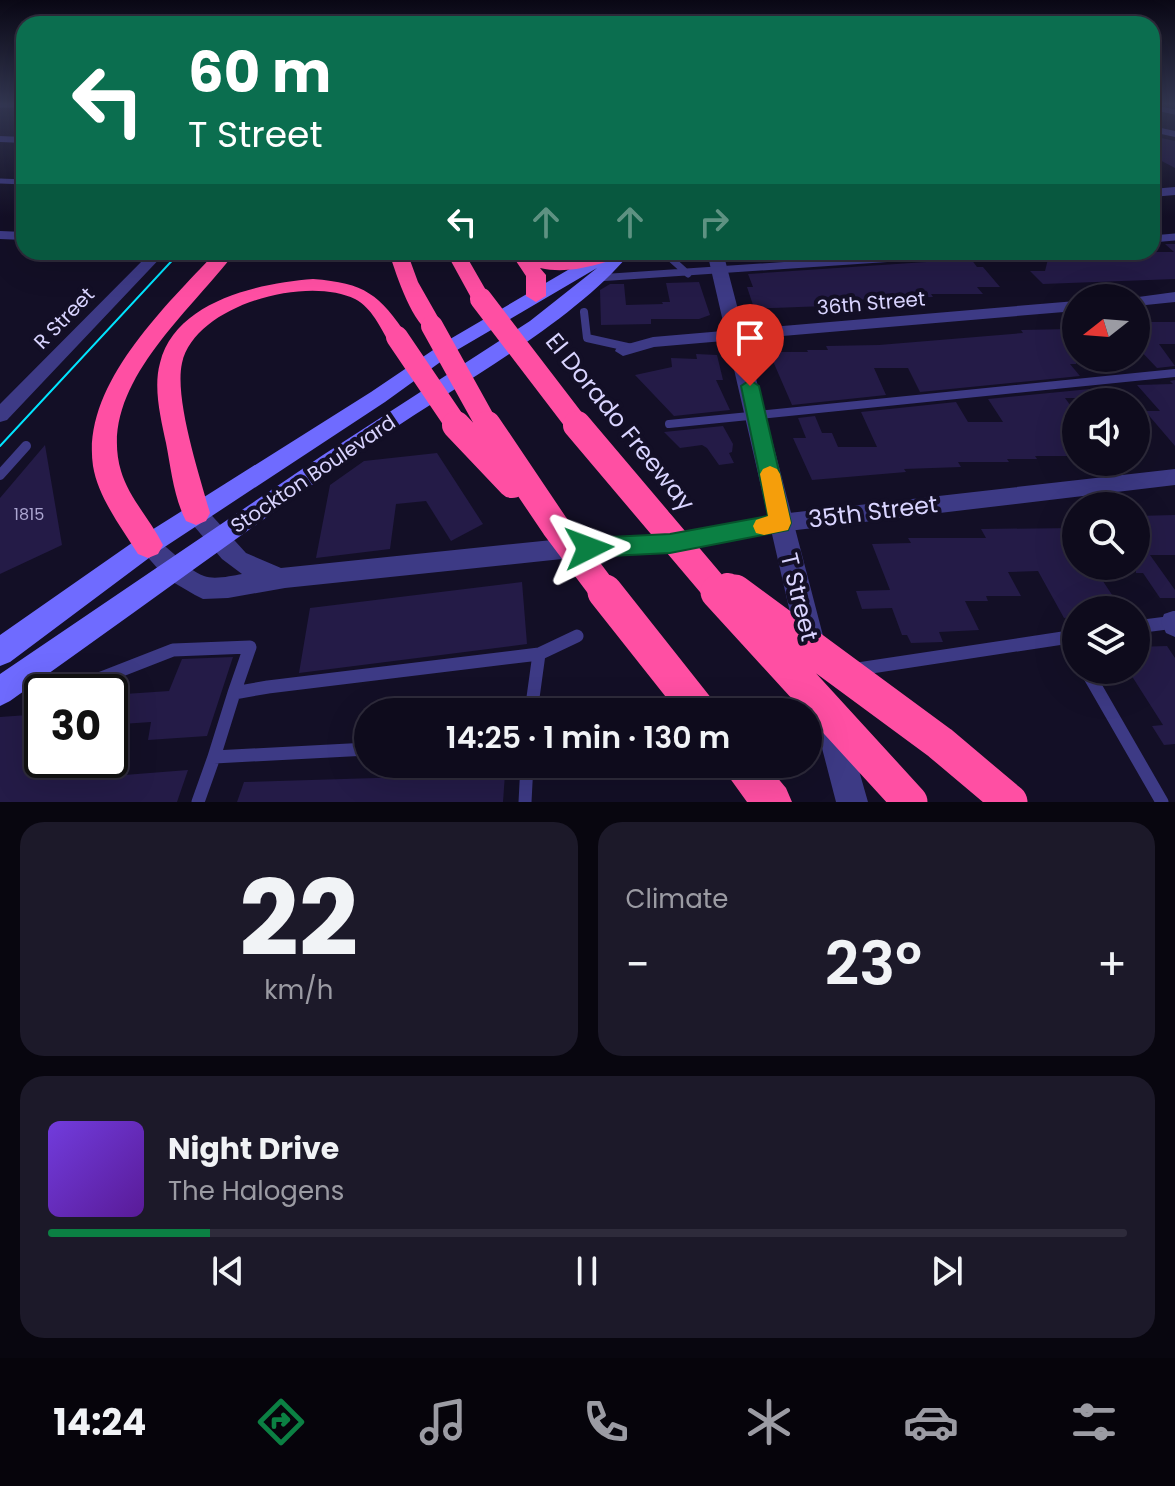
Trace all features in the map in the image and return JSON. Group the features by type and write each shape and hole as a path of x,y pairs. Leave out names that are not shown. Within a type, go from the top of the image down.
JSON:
{"highway":[{"path":"148,545 106,466 104,444 111,407 132,367 155,334 219,260"},
{"path":"401,260 408,282 462,388 555,530"},
{"name":"El Dorado Freeway","path":"459,260 481,299 523,359 600,455 910,802"},
{"path":"523,260 536,275 536,296"},
{"path":"531,260 563,267 590,260"},
{"path":"196,513 180,444 170,373 176,348 195,326 240,299 277,288 313,284 347,288 375,303 451,420 555,530 689,698"},
{"path":"691,560 940,743 1010,802"},
{"path":"753,778 772,802"}],"main road":[{"name":"Stockton Boulevard","path":"0,652 148,545 378,397 451,346 579,270 602,260"},
{"name":"Stockton Boulevard","path":"0,691 482,361 597,278 614,260"},
{"path":"358,443 385,407 536,307 536,296"}],"street":[{"name":"R Street","path":"0,415 7,400 151,260"},
{"name":"T Street","path":"717,262 852,802"},
{"path":"1150,300 1175,297"},
{"name":"36th Street","path":"627,350 653,342 1062,307"},
{"name":"35th Street","path":"148,545 174,571 203,588 228,587 285,578 562,549 670,543 780,523 1175,477"},
{"name":"35th Street","path":"196,513 238,563 252,570 285,578"}],"lane":[{"path":"672,260 688,274"},
{"path":"597,278 688,274 717,262 770,260"},
{"path":"584,312 587,338 627,350"},
{"path":"669,424 1175,373"},
{"path":"0,475 26,446"},
{"path":"1150,626 1174,623"},
{"path":"234,693 539,654 577,636"},
{"path":"819,675 1062,639"},
{"path":"112,674 173,650 250,647 198,802"},
{"path":"533,698 539,654"},
{"path":"1094,684 1162,802"},
{"path":"214,757 354,750"},
{"path":"525,802 526,778"}],"building":[{"path":"1160,141 1175,141 1175,168 1160,160"},
{"path":"1165,244 1175,244 1175,279 1043,284 1030,271 1045,271 1048,260 1160,260 1160,252 1174,252"},
{"path":"972,260 977,267 983,267 1000,287 977,287 983,294 931,294 933,297 849,300 852,305 754,308 747,287 753,287 748,274"},
{"path":"699,282 710,315 699,319 651,319 651,324 601,325 600,290 610,284 624,284 626,305 670,302 666,283"},
{"path":"1150,322 1175,322 1175,344 1159,344 1175,366 1157,368 1150,361"},
{"path":"1062,329 1062,372 1077,372 1080,376 920,392 908,368 874,368 886,395 792,405 769,352 808,352 828,350 826,346 879,345 1023,333 1021,330"},
{"path":"696,354 717,355 723,380 716,380 730,410 674,416 635,375 672,367 671,358 697,359"},
{"path":"1175,380 1175,446 1150,417 1150,411 1160,411 1150,400 1150,388 1137,385 1173,384 1170,381"},
{"path":"1062,392 1062,456 1007,459 1009,462 958,462 961,467 904,469 906,472 812,480 793,438 806,438 798,418 815,416 822,433 832,433 838,447 877,447 861,412 956,402 968,422 1003,422 988,399"},
{"path":"723,426 733,444 729,453 734,463 719,465 702,445 680,448 664,432"},
{"path":"45,445 62,545 0,574 0,498"},
{"path":"437,453 483,524 451,541 426,501 396,504 390,549 316,558 330,485 364,461"},
{"path":"1175,515 1175,555 1150,555 1150,516"},
{"path":"1062,528 1062,580 1102,580 1113,596 1062,596 1062,614 1038,571 1008,572 1021,596 986,596 988,601 965,601 979,630 939,632 943,642 911,643 907,635 902,635 892,608 862,609 856,591 890,590 872,544 911,543 908,538 986,538 981,529"},
{"path":"1150,555 1175,590 1175,598 1160,598 1148,580"},
{"path":"522,582 527,644 299,673 310,608"},
{"path":"1167,646 1175,658 1175,744 1164,745 1152,726 1163,725 1137,684 1150,684 1150,647"},
{"path":"233,657 207,736 148,740 151,722 128,724 128,694 169,691 182,659"},
{"path":"24,715 24,778 128,778 128,775 188,770 177,802 0,802 0,717"},
{"path":"505,778 503,802 237,802 244,782"}],"tram line":[{"path":"0,446 173,260"}],"slow traffic":[{"path":"764,526 780,523 770,474"}],"route":[{"path":"589,548 670,543 780,523 750,386"}]}
